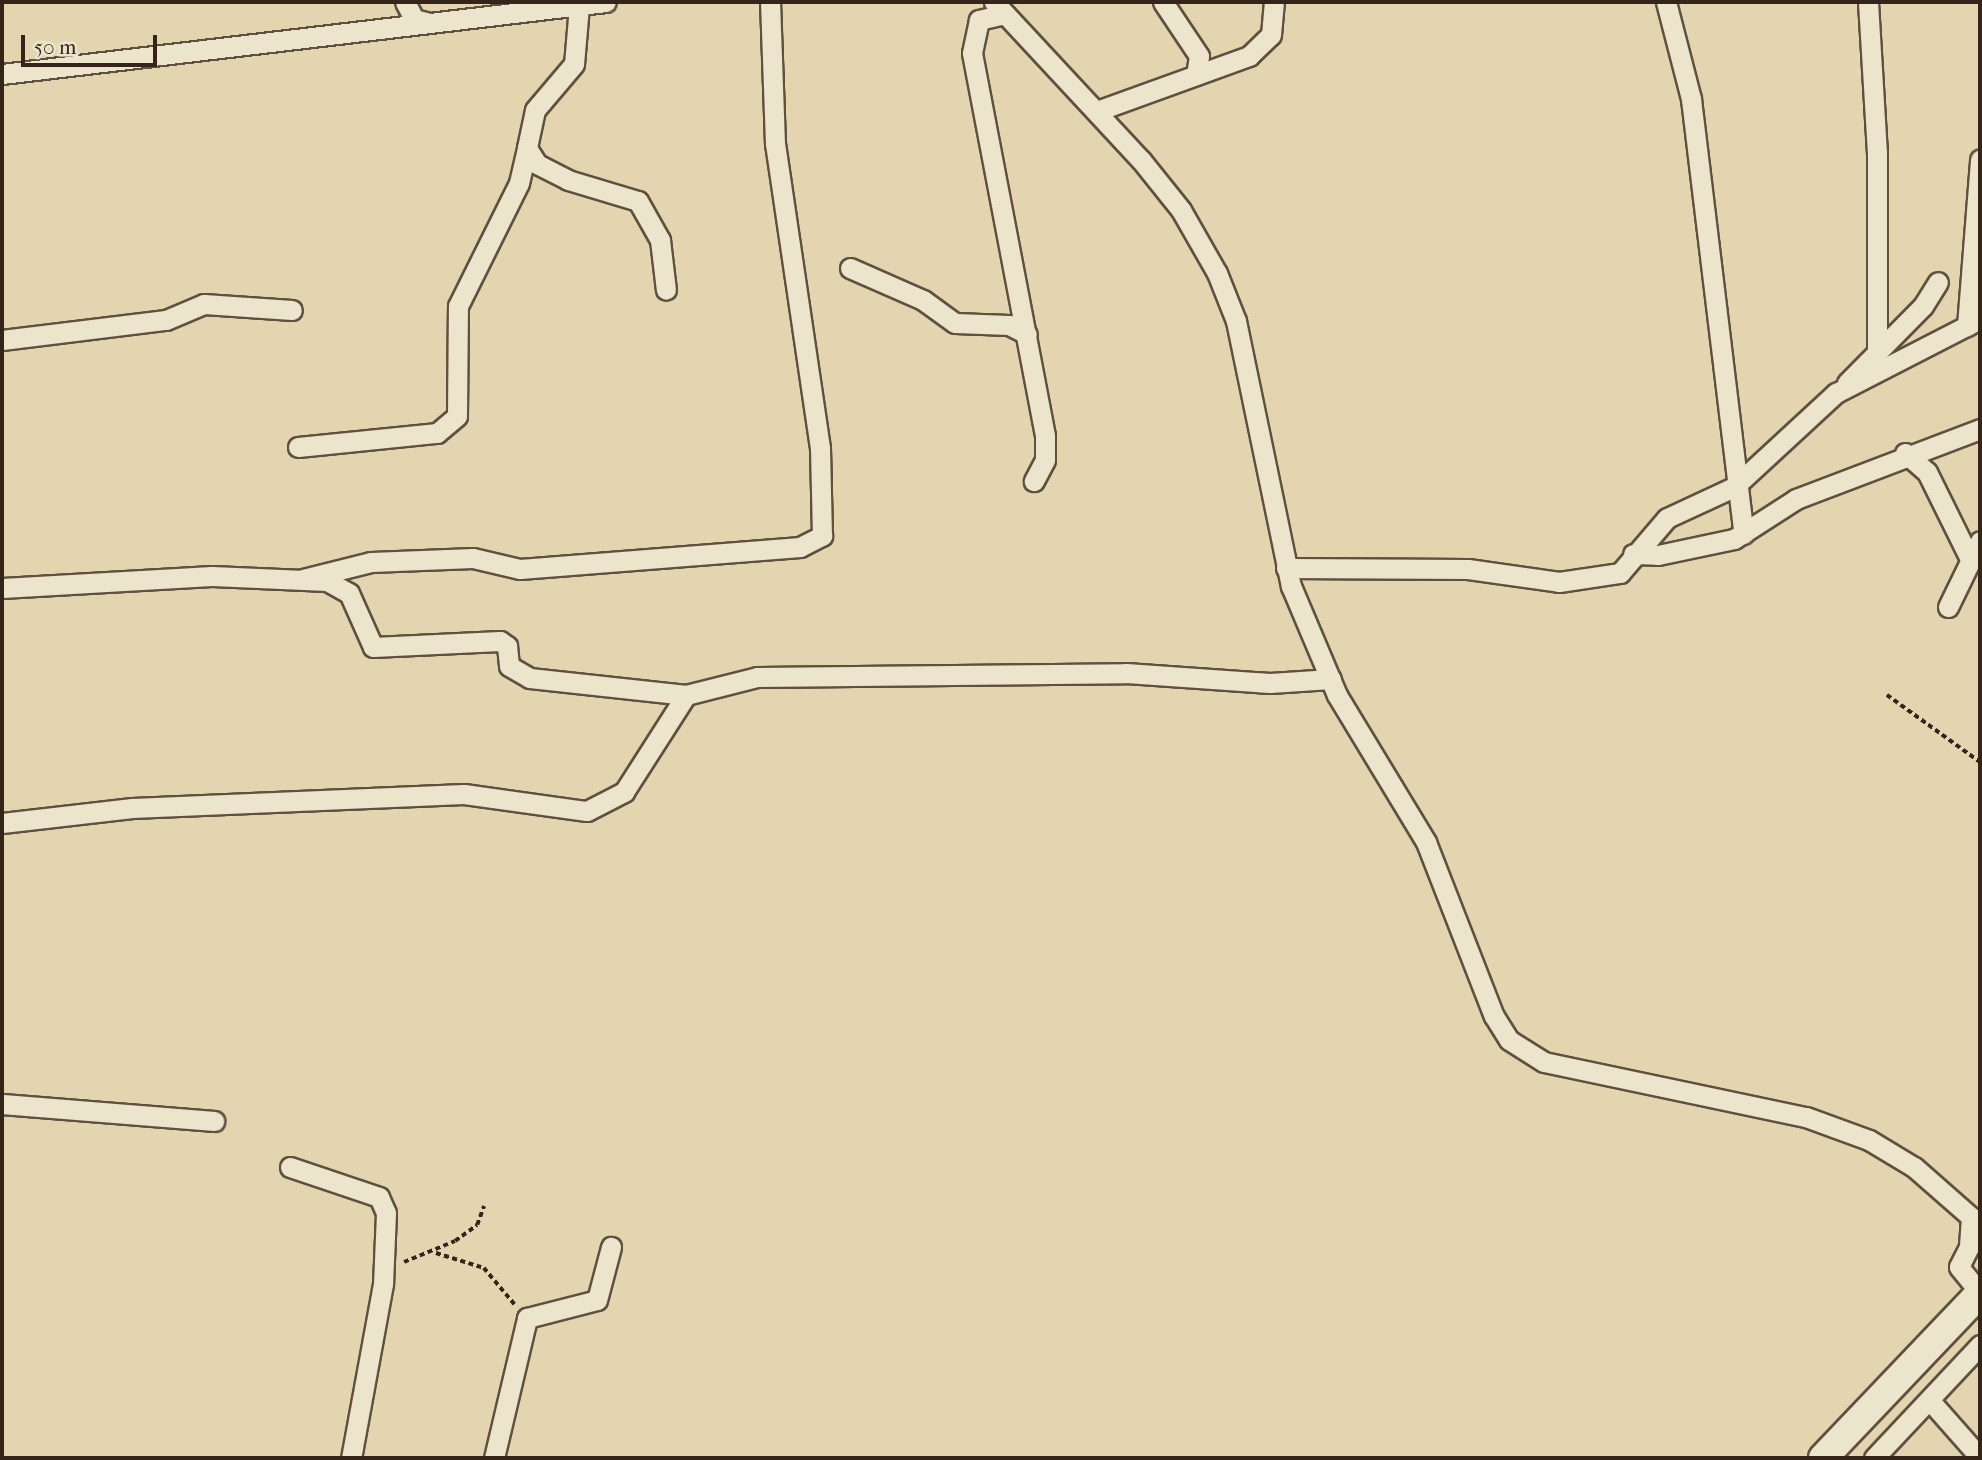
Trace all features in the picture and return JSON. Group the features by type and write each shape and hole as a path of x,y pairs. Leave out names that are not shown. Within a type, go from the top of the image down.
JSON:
{"street":[{"path":"405,2 414,19 431,23"},
{"path":"2,74 606,2"},
{"path":"303,579 371,562 481,558 520,569 800,547 822,536 820,448 775,144 770,2"},
{"path":"1163,2 1199,56 1196,75"},
{"path":"1097,111 1263,47 1275,23 1275,2"},
{"path":"1666,2 1691,99 1734,487 1744,534"},
{"path":"1868,2 1878,153 1877,349"},
{"path":"298,447 437,433 457,416 458,306 519,183 535,110 574,64 579,6"},
{"path":"1034,481 1047,452 1027,334 972,53 979,20 999,8 1097,111 1181,210 1230,304 1286,568 1331,680 1426,842 1494,1016 1509,1040 1544,1062 1807,1117 1869,1140 1914,1167 1971,1217 1969,1247 1959,1268 1980,1293 1823,1458"},
{"path":"527,148 537,164 568,180 638,201 660,240 666,290"},
{"path":"1836,393 1973,322 1980,160"},
{"path":"850,268 916,296 955,323 1009,325 1027,334"},
{"path":"1286,568 1468,569 1559,582 1620,573 1633,554 1667,518 1734,487 1836,393 1877,349 1923,306 1938,282"},
{"path":"2,340 166,320 204,304 292,310"},
{"path":"1633,554 1658,555 1744,534 1796,499 1905,453 1980,429"},
{"path":"1905,453 1927,472 1970,561"},
{"path":"1948,607 1980,541"},
{"path":"2,588 212,576 327,581 349,593 373,647 500,641 507,646 509,666 530,678 686,695 757,677 819,675 1331,680"},
{"path":"2,823 132,808 464,794 587,811 624,792 686,695"},
{"path":"2,1104 214,1121"},
{"path":"290,1167 379,1197 388,1225 383,1284 351,1458"},
{"path":"494,1458 527,1318 597,1300 611,1247"},
{"path":"1874,1458 1932,1403 1980,1345"},
{"path":"1932,1403 1976,1454"}],"path":[{"path":"1887,695 1980,762"},
{"path":"436,1254 477,1225 484,1206"},
{"path":"383,1284 408,1257 436,1254 484,1268 527,1318"}]}
